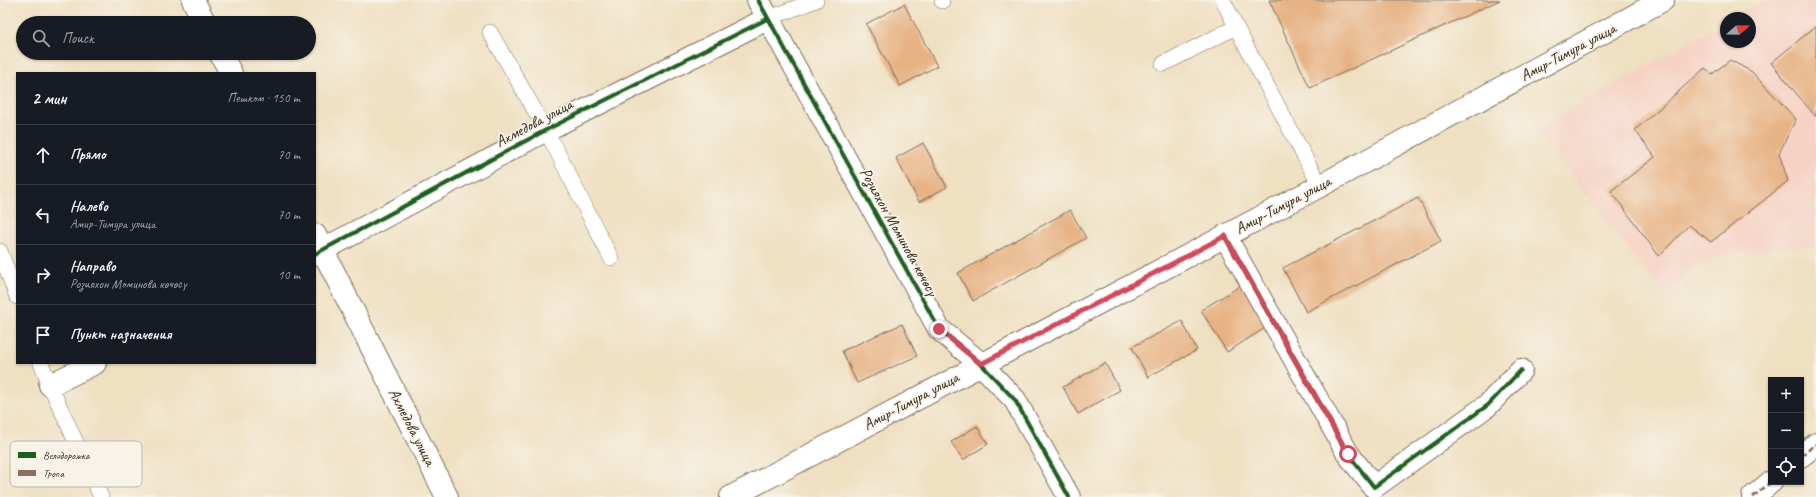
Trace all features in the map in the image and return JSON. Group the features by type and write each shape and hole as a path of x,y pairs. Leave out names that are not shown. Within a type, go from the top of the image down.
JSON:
{"street":[{"path":"193,0 201,16"},
{"name":"Амир-Тимура улица","path":"742,494 981,364 1320,186 1663,0"},
{"name":"Ахмедова улица","path":"447,497 318,246 546,130 763,10"},
{"name":"Розияхон Моминова көчөсү","path":"763,10 939,329 981,364 1015,400 1070,497"},
{"path":"224,60 230,72"},
{"path":"1225,236 1348,454 1374,488 1488,405 1521,370"},
{"path":"50,385 93,364"},
{"path":"1804,454 1816,444"},
{"path":"1752,497 1768,484"}],"lane":[{"path":"763,10 816,0"},
{"path":"1223,0 1320,186"},
{"path":"1163,64 1236,27"},
{"path":"490,32 546,130 611,258"},
{"path":"0,251 16,294"},
{"path":"42,364 50,385 76,441"},
{"path":"96,487 101,497"}],"shaded area":[{"path":"1763,0 1816,0 1816,246 1739,253 1713,259 1689,272 1665,296 1535,129 1720,24 1720,48 1756,48 1756,12 1742,12"}],"building":[{"path":"1269,0 1500,0 1310,88"},
{"path":"904,4 937,66 900,86 866,24"},
{"path":"1816,26 1816,117 1771,63"},
{"path":"1730,60 1752,72 1796,119 1779,153 1788,181 1711,242 1689,225 1659,256 1611,191 1655,157 1635,130 1705,68 1712,74"},
{"path":"923,143 947,187 919,202 896,158"},
{"path":"1418,198 1441,241 1306,312 1283,268"},
{"path":"1070,210 1086,238 973,301 958,273"},
{"path":"1245,283 1270,325 1227,352 1201,310"},
{"path":"1182,321 1197,350 1148,377 1132,347"},
{"path":"902,324 917,356 857,383 842,351"},
{"path":"1105,363 1120,390 1078,414 1063,387"},
{"path":"977,426 988,444 963,460 951,442"}],"marked path":[{"path":"1804,454 1816,444"},
{"path":"1753,497 1768,484"}],"cycle path":[{"path":"758,0 939,329 981,364 1015,400 1069,497"},
{"path":"316,253 546,130 767,19"},
{"path":"1225,236 1348,454 1374,487 1488,405 1521,370"}],"route":[{"path":"939,329 981,364 1225,236 1348,454"}]}
